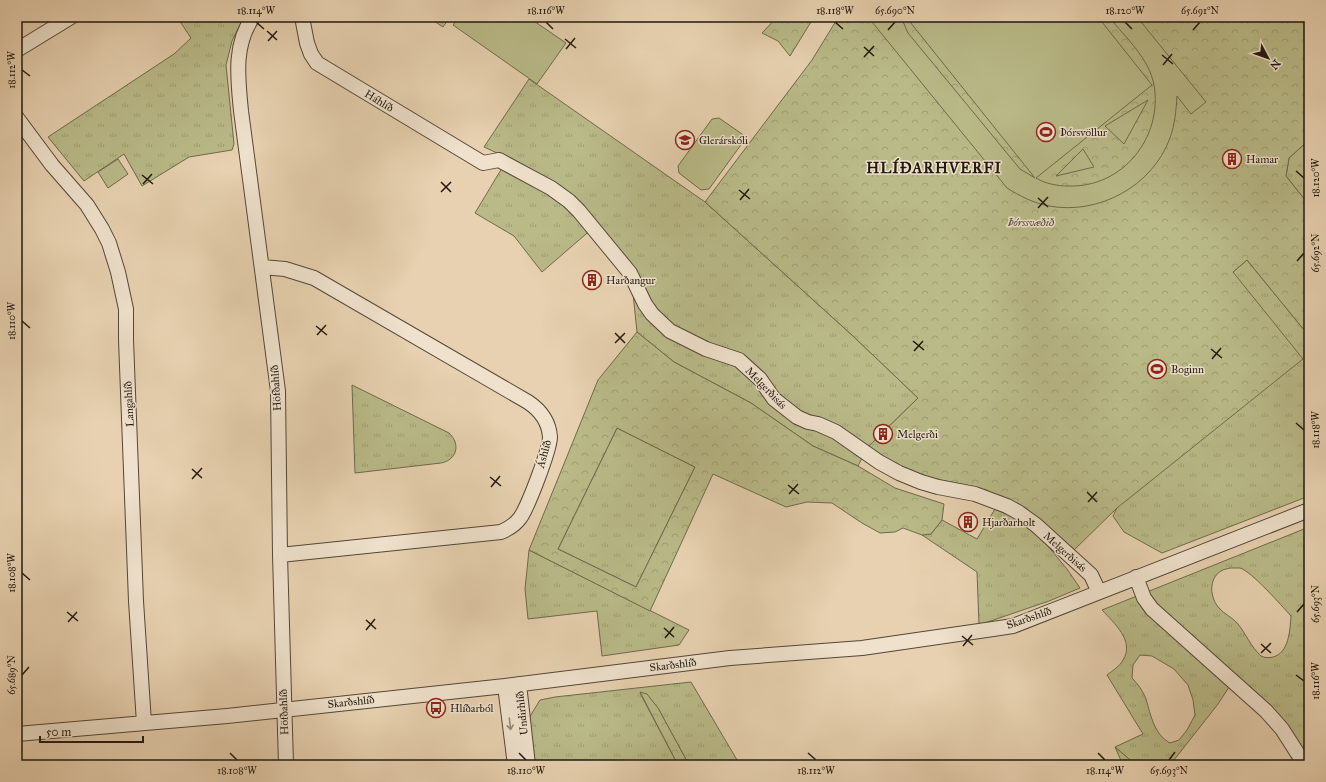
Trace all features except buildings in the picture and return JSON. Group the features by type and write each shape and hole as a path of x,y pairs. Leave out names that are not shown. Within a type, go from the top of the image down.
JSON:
{"street":[{"path":"17,50 71,17"},
{"name":"Höfðahlíð","path":"253,17 239,46 238,71 241,111 278,391 280,555 286,765"},
{"name":"Háhlíð","path":"302,17 307,43 311,54 317,63 483,163"},
{"name":"Langahlíð","path":"17,118 52,165 87,205 102,229 109,243 118,272 126,309 136,601 144,723"},
{"name":"Melgerðisás","path":"483,163 499,160 551,188 569,201 630,273 645,304 652,314 670,331 706,349 738,360 760,379 774,399 797,417 836,432 899,474 938,487 975,494 1007,506 1018,512 1092,575 1099,592"},
{"name":"Áshlíð","path":"262,267 285,268 314,278 528,402 544,417 549,429 550,437 547,454 524,512 514,524 501,532 280,555"},
{"name":"Skarðshlíð","path":"17,734 284,710 512,685 730,658 862,648 1013,626 1309,510"},
{"path":"1136,577 1144,598 1152,609 1266,711 1282,729 1305,765"},
{"name":"Undirhlíð","path":"512,685 515,765"},
{"name":"Undirhlíð","path":"512,685 528,765"}],"green space":[{"path":"177,17 244,17 232,41 226,65 234,144 232,150 189,157 142,186 124,154 84,181 48,137 174,54 191,38"},
{"path":"428,17 450,17 443,27"},
{"path":"459,17 528,17 566,43 537,84 453,25"},
{"path":"777,17 814,17 790,56 778,41 762,33"},
{"name":"Þórssvæðið","path":"836,17 1309,17 1309,140 1289,158 1286,176 1309,205 1309,336 1247,260 1233,272 1303,359 1117,508 1072,552 976,487 917,475 867,448 918,398 853,336 705,202 812,60 836,21"},
{"name":"Þórsvöllur","path":"868,17 901,17 908,33 1020,169 1035,178 906,17 1098,17 1152,85 1036,178 1044,182 1060,186 1068,186 1088,184 1106,178 1122,169 1135,156 1145,140 1152,123 1155,104 1154,85 1151,75 1136,48 1109,17 1137,17 1206,102 1191,114 1177,96 1173,128 1162,155 1150,171 1137,183 1121,194 1086,206 1068,208 1043,205 1027,199 1007,188"},
{"path":"529,79 705,202 853,336 918,398 867,448 858,466 813,446 751,403 674,362 637,332 632,284 593,228 542,272 514,236 475,213 508,158 484,147"},
{"path":"1148,100 1124,144 1105,126"},
{"path":"719,118 742,134 743,142 709,189 701,190 679,173 678,166 712,119"},
{"path":"1309,140 1309,205 1286,176 1289,158"},
{"path":"1083,149 1094,167 1056,176"},
{"path":"118,159 128,174 108,188 98,172"},
{"path":"1247,260 1309,336 1309,496 1162,553 1124,532 1113,516 1233,272"},
{"path":"637,332 674,362 751,403 813,446 858,466 895,488 944,504 942,520 931,534 922,535 903,528 895,532 880,533 832,503 807,502 786,507 713,474 650,611 529,550 598,380","holes":["617,428 695,467 636,587 558,549"]},
{"path":"352,385 449,433 455,442 456,451 454,455 451,459 441,463 355,473"},
{"path":"617,428 695,467 636,587 558,549"},
{"path":"995,509 1021,521 1046,544 1067,569 1080,588 1049,601 979,625 977,572 922,535 931,534 942,520 977,539"},
{"path":"1309,527 1309,765 1235,678 1218,704 1174,760 1178,765 1136,765 1115,747 1143,734 1107,675 1122,662 1126,653 1126,646 1122,633 1102,610","holes":["1240,568 1251,575 1291,616 1288,640 1278,655 1270,658 1261,656 1254,649 1238,624 1216,604 1212,594 1212,584 1217,574 1224,569","1140,655 1152,656 1174,669 1188,685 1193,700 1195,715 1187,730 1179,740 1170,743 1160,735 1154,724 1146,699 1132,678 1133,665"]},
{"path":"529,550 689,630 679,645 602,656 597,611 528,619 525,589"},
{"path":"691,682 740,765 689,765 658,708 647,695 640,693 678,765 533,765 529,718 540,700 555,697"},
{"path":"640,692 647,694 658,708 689,765 678,765"},
{"path":"1115,747 1136,765 1123,765"}],"place":[{"name":"Þórsvöllur","path":"1046,132"},
{"name":"Glerárskóli","path":"685,140"},
{"name":"Hamar","path":"1232,159"},
{"name":"Harðangur","path":"592,280"},
{"name":"Boginn","path":"1157,369"},
{"name":"Melgerði","path":"883,434"},
{"name":"Hjarðarholt","path":"968,522"},
{"name":"Hlíðarból","path":"436,708"}],"district":[{"name":"HLÍÐARHVERFI","path":"934,168"}]}
